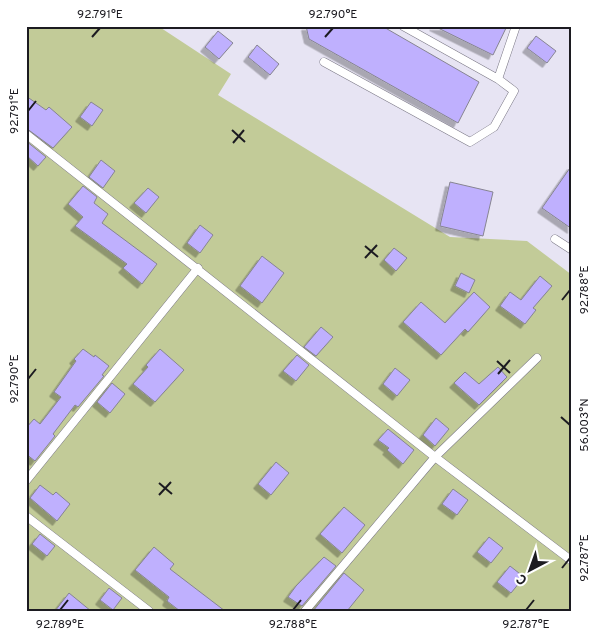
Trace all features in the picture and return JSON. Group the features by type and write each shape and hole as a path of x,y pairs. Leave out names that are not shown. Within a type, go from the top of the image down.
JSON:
{"lane":[{"path":"324,62 470,142 494,127 514,91 498,79 403,26"},
{"path":"498,79 516,26"},
{"path":"26,134 435,457 572,561"},
{"path":"555,239 572,250"},
{"path":"26,481 198,268"},
{"path":"306,611 435,457 537,358"},
{"path":"26,516 149,611"}],"green space":[{"path":"26,26 158,26 231,74 218,95 450,237 527,241 572,275 572,611 26,611"}],"building":[{"path":"306,26 382,26 479,82 458,123 309,39"},
{"path":"434,26 507,26 493,55"},
{"path":"218,31 233,43 219,59 205,47"},
{"path":"536,36 556,51 547,63 527,48"},
{"path":"257,45 279,64 270,75 248,57"},
{"path":"26,96 46,110 49,107 72,127 53,148 26,128"},
{"path":"91,102 103,110 92,126 80,117"},
{"path":"26,141 46,157 38,166 26,155"},
{"path":"101,160 115,171 103,188 89,177"},
{"path":"572,165 572,229 542,208"},
{"path":"450,182 493,192 483,236 440,226"},
{"path":"83,186 97,197 94,203 108,214 102,223 157,264 142,284 123,268 127,264 75,226 83,217 68,204"},
{"path":"148,188 159,197 146,213 134,203"},
{"path":"200,225 213,235 200,253 187,243"},
{"path":"394,248 407,258 396,271 384,260"},
{"path":"262,256 284,273 262,303 240,286"},
{"path":"461,273 475,280 469,293 455,286"},
{"path":"540,276 552,286 533,308 536,310 525,324 500,306 510,292 521,300"},
{"path":"474,292 490,307 468,332 465,329 441,355 403,322 421,302 445,323"},
{"path":"321,327 333,337 316,356 304,347"},
{"path":"83,349 94,357 95,355 109,366 102,375 104,376 78,407 75,405 53,434 55,436 35,461 26,454 26,428 34,419 40,424 61,397 54,392 76,361 74,359"},
{"path":"160,349 184,370 155,402 133,384"},
{"path":"297,355 309,365 296,381 283,371"},
{"path":"498,367 507,377 479,405 454,383 465,372 479,384"},
{"path":"395,368 410,380 397,396 383,384"},
{"path":"112,383 125,394 110,413 97,402"},
{"path":"436,418 449,429 435,446 423,435"},
{"path":"388,429 414,450 403,464 387,450 389,448 378,440"},
{"path":"276,462 289,473 271,495 258,484"},
{"path":"40,485 53,495 56,492 70,504 57,521 30,498"},
{"path":"453,489 468,500 457,515 442,504"},
{"path":"344,507 365,525 342,553 320,534"},
{"path":"40,534 55,546 47,556 32,544"},
{"path":"489,537 503,548 491,563 477,552"},
{"path":"154,547 174,564 170,569 225,611 180,611 167,601 169,597 135,570"},
{"path":"324,557 336,566 302,606 288,597 296,586"},
{"path":"510,566 524,577 511,593 497,582"},
{"path":"344,573 364,590 347,611 313,611"},
{"path":"109,588 122,598 113,610 100,600"},
{"path":"69,593 91,611 55,611"}]}
